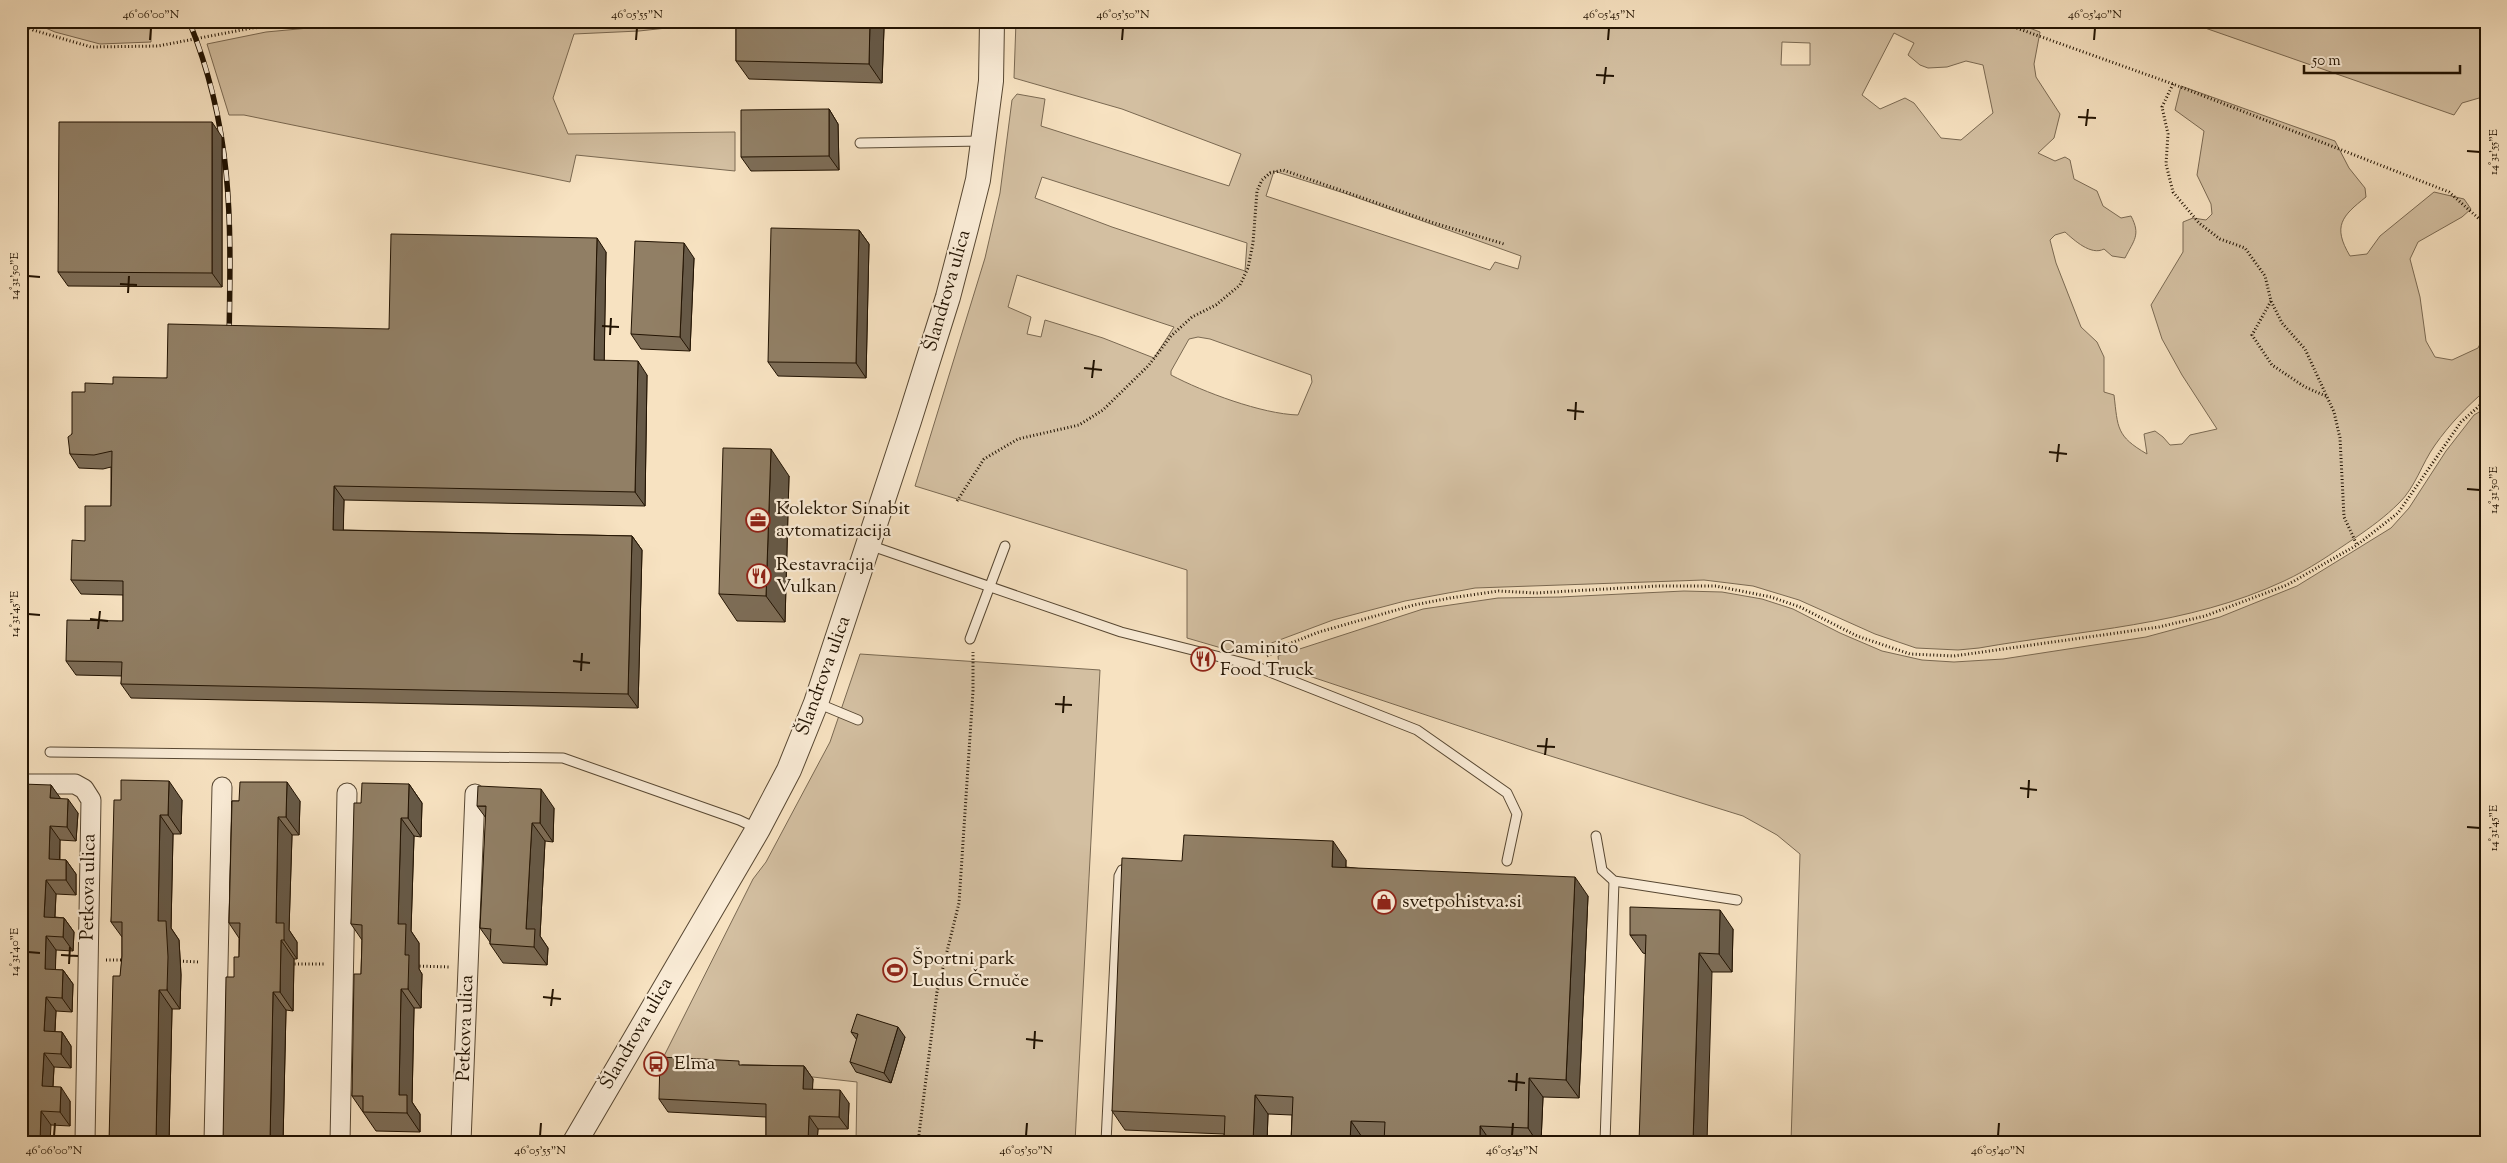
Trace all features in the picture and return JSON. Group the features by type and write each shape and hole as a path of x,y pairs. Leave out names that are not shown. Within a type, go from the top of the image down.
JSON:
{"street":[{"name":"Šlandrova ulica","path":"575,1142 758,830 789,770 816,703 869,545 948,297 978,180 991,81 992,21"},
{"name":"Petkova ulica","path":"21,784 75,784 84,788 91,800 84,1142"},
{"path":"214,1142 222,787"},
{"path":"340,1142 347,793"},
{"name":"Petkova ulica","path":"461,1142 475,794"}],"lane":[{"path":"860,143 983,141"},
{"path":"869,545 1121,632 1252,665 1417,730 1507,794 1516,814 1507,861"},
{"path":"970,639 1005,546"},
{"path":"816,703 858,720"},
{"path":"50,752 564,758 714,810 758,830"},
{"path":"1596,836 1602,870 1614,881 1737,900"},
{"path":"1106,1142 1119,876 1122,870 1138,867"},
{"path":"1605,1142 1614,881"}],"path":[{"path":"21,22 33,30 91,47 158,46 252,28 328,21"},
{"path":"1997,21 2173,84 2449,192 2486,225"},
{"path":"2173,84 2162,108 2168,134 2166,164 2173,192 2206,229 2220,239 2245,248 2264,276 2271,301 2282,323 2305,349 2328,398 2340,438 2344,517 2357,545"},
{"path":"957,501 984,459 1018,439 1079,425 1103,410 1149,365 1170,336 1192,318 1216,305 1240,285 1248,268 1257,192 1262,180 1270,173 1283,170 1434,223 1504,244"},
{"path":"2271,301 2252,335 2272,365 2304,387 2328,398"},
{"path":"1252,665 1298,640 1414,605 1499,592 1536,593 1658,586 1716,586 1750,592 1800,607 1857,636 1910,654 1954,656 2100,637 2205,616 2287,585 2357,545 2398,512 2414,493 2461,422 2486,400"},
{"path":"918,1142 937,992 956,925 959,903 972,691 973,656 970,639"},
{"path":"88,959 134,960"},
{"path":"172,961 218,962"},
{"path":"286,963 344,965"},
{"path":"410,966 468,967"}],"shaded area":[{"path":"29,21 87,21 115,27 151,28 151,42 100,44 55,32"},
{"path":"384,21 731,21 639,31 574,34 553,98 568,134 735,132 735,171 576,155 570,182 244,115 229,115 207,44 266,32"},
{"path":"1016,21 2011,21 2040,32 2034,64 2036,77 2060,114 2054,138 2038,153 2055,161 2065,157 2070,160 2074,179 2097,191 2103,206 2121,218 2131,216 2136,228 2135,237 2125,258 2112,256 2104,249 2099,251 2088,249 2065,232 2055,235 2050,240 2056,263 2081,327 2097,342 2104,357 2104,392 2114,395 2116,416 2120,430 2129,442 2147,454 2144,434 2155,431 2170,445 2182,444 2190,435 2217,429 2182,375 2162,339 2151,305 2183,252 2183,222 2193,218 2206,220 2212,214 2211,204 2197,175 2204,131 2175,110 2181,86 2335,141 2349,168 2365,188 2366,197 2351,210 2342,222 2342,237 2350,256 2367,254 2380,236 2434,192 2464,199 2471,209 2462,217 2418,242 2410,259 2420,297 2426,341 2435,357 2452,360 2478,348 2486,332 2486,390 2459,416 2440,438 2405,497 2367,530 2320,561 2284,581 2248,596 2172,617 2134,625 1958,650 1916,648 1875,634 1799,600 1753,586 1704,580 1475,588 1405,601 1333,620 1242,654 1187,638 1187,570 915,486 985,258 1000,193 1012,100 1017,94 1045,99 1041,126 1229,186 1241,154 1122,109 1014,78","holes":["1894,33 1914,43 1908,55 1920,65 1928,68 1947,67 1966,61 1983,65 1993,113 1961,140 1941,138 1914,103 1905,98 1880,109 1862,95","1782,42 1810,43 1810,65 1781,65","1274,171 1344,193 1521,256 1518,269 1495,262 1490,270 1266,196","1042,177 1247,243 1245,271 1112,227 1035,198","1017,275 1174,327 1154,358 1103,338 1045,320 1041,337 1027,334 1031,317 1008,307","1198,337 1210,339 1311,375 1312,382 1298,415 1284,414 1267,411 1216,395 1184,382 1171,375 1171,371 1189,339"]},
{"path":"2185,21 2486,21 2486,96 2462,103 2454,115"},
{"path":"2486,408 2486,1142 1791,1142 1800,854 1777,835 1743,816 1528,749 1279,666 1278,656 1423,609 1498,598 1684,591 1722,592 1762,599 1793,609 1840,633 1882,651 1922,660 1954,662 2003,659 2146,637 2220,617 2297,586 2391,528 2409,508 2446,451 2474,415"},
{"name":"Športni park Ludus Črnuče","path":"860,654 1100,670 1075,1142 856,1142 857,1082 662,1060 753,879 766,862 830,742"}],"water":[{"path":"87,21 207,21 177,25 132,27"}],"building":[{"path":"736,21 870,21 869,64 736,61"},
{"path":"829,109 829,156 741,157 741,110"},
{"path":"59,122 212,122 212,273 58,272"},
{"path":"771,228 859,230 856,363 768,362"},
{"path":"391,234 597,238 594,360 638,361 635,492 334,486 333,530 632,536 628,694 121,684 122,662 66,661 67,620 123,621 123,581 71,580 72,540 85,541 85,506 111,506 112,451 94,455 70,454 68,437 72,434 72,392 85,392 85,383 113,384 113,377 167,378 168,324 389,329"},
{"path":"635,241 684,243 680,337 631,334"},
{"path":"723,448 771,449 766,596 719,594"},
{"path":"121,780 169,781 168,815 160,815 158,921 166,921 168,957 167,990 159,990 156,1142 109,1142 113,976 120,976 122,956 122,922 111,922 114,800 121,800"},
{"path":"240,782 287,782 286,817 278,817 276,923 284,923 284,940 281,940 280,992 273,992 270,1142 223,1142 226,977 234,977 234,957 239,957 240,923 229,923 232,801 239,801"},
{"path":"362,783 409,784 408,818 401,818 398,924 406,924 405,955 409,955 408,989 401,989 399,1095 407,1095 407,1113 363,1112 363,1096 352,1096 354,974 361,974 362,941 362,925 351,924 354,803 361,803"},
{"path":"22,784 51,785 50,798 68,799 67,827 50,826 49,859 66,860 66,880 46,880 44,917 64,918 63,937 46,936 45,969 63,970 62,998 46,997 44,1031 62,1032 61,1054 44,1053 42,1086 61,1087 60,1112 41,1111 40,1142 21,1142 21,931 24,858 21,858"},
{"path":"478,786 541,789 540,823 532,823 526,929 535,929 534,947 490,944 491,929 480,928 486,806 477,806"},
{"path":"1184,835 1333,841 1332,867 1575,877 1566,1080 1529,1078 1528,1128 1480,1126 1480,1142 1384,1142 1385,1122 1351,1121 1350,1142 1291,1142 1293,1097 1255,1095 1253,1142 1224,1142 1225,1116 1112,1111 1122,858 1182,861"},
{"path":"1630,907 1720,910 1719,954 1699,953 1693,1142 1639,1142 1646,935 1630,935"},
{"path":"857,1014 898,1027 884,1073 850,1062 858,1034 851,1032"},
{"path":"660,1057 739,1061 739,1065 804,1066 803,1089 840,1090 839,1117 809,1116 808,1142 766,1142 766,1104 659,1099"},
{"path":"618,1141 663,1142 618,1142"}],"railway":[{"path":"189,21 204,62 215,101 227,178 230,256 229,340"}],"place":[{"name":"Kolektor Sinabit avtomatizacija","path":"758,520"},
{"name":"Restavracija Vulkan","path":"759,576"},
{"name":"Caminito Food Truck","path":"1203,659"},
{"name":"svetpohistva.si","path":"1384,902"},
{"name":"Športni park Ludus Črnuče","path":"895,970"},
{"name":"Elma","path":"656,1064"}]}
